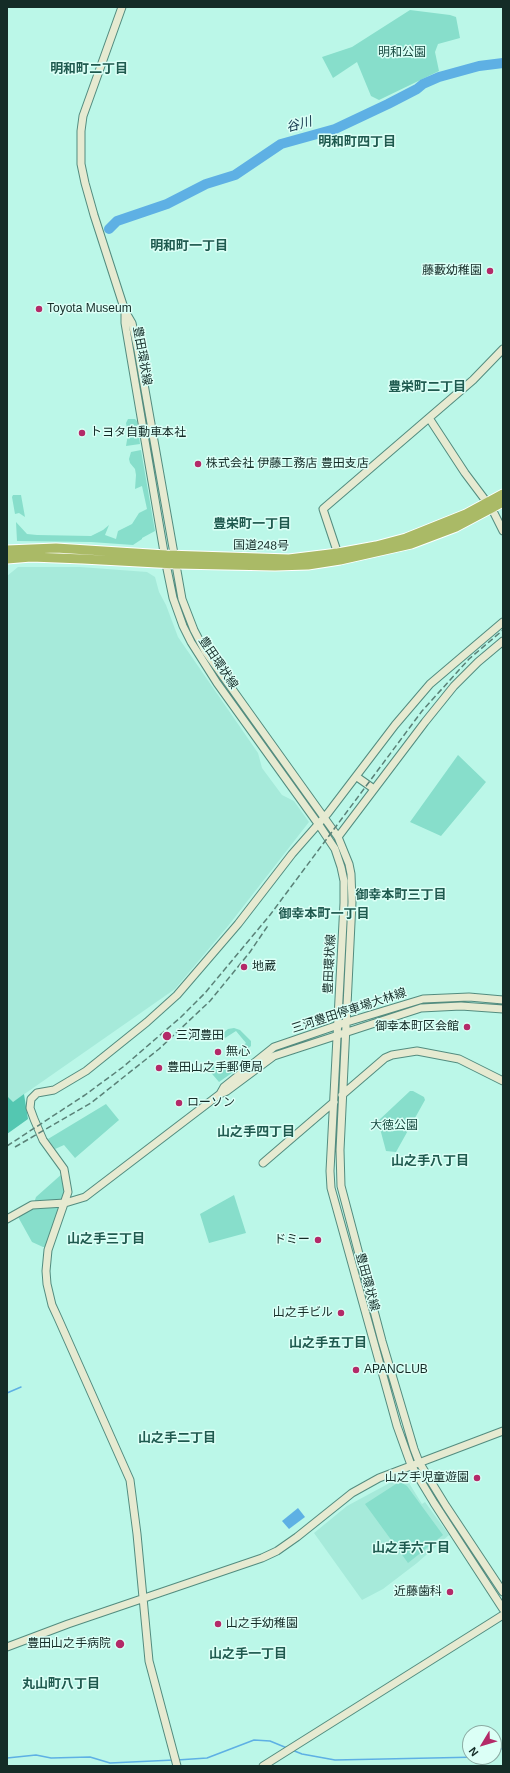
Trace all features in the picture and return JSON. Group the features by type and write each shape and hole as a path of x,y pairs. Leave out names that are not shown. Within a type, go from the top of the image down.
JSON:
{"highway":[{"name":"国道248号","path":"490,506 503,494"},
{"name":"国道248号","path":"7,559 31,557 171,560 289,560 339,557 406,538 466,514 503,502"},
{"name":"国道248号","path":"7,550 56,548 171,560"}],"street":[{"name":"豊田環状線","path":"122,7 83,116 81,131 81,157 85,183 125,311 132,323 138,350 171,560 187,614 205,651 321,822 335,849 341,867 344,881 330,1171 331,1188 392,1411 411,1465 434,1503 503,1608"},
{"path":"339,557 323,509 473,380 503,349"},
{"path":"429,418 490,506 503,531"},
{"path":"177,1766 149,1661 130,1480 52,1305 47,1284 46,1271 48,1250 68,1192 64,1170 43,1140 34,1119 30,1108 33,1096 37,1093 54,1090 86,1071 165,1007 214,953 292,854 321,822 357,777 395,725 430,684 503,622"},
{"path":"338,837 454,686 478,662 503,641"},
{"path":"357,777 374,789"},
{"name":"豊田環状線","path":"321,822 338,837 345,850 352,874 340,1168 341,1186 406,1425 419,1462 446,1506 503,1592"},
{"name":"三河豊田停車場大林線","path":"218,1096 224,1087 274,1047 347,1022 423,999 443,997 503,1000"},
{"name":"三河豊田停車場大林線","path":"218,1096 274,1056 421,1008 461,1006 503,1009"},
{"path":"263,1163 385,1058 392,1055 417,1051 444,1055 459,1060 503,1081"},
{"path":"7,1219 32,1205 65,1203 85,1197 218,1096"},
{"path":"7,1647 32,1636 262,1558 277,1551 297,1538 352,1493 379,1478 503,1430"},
{"path":"263,1766 503,1615"}],"shaded area":[{"path":"18,567 80,567 147,572 155,577 159,592 166,605 178,637 258,753 262,768 282,795 294,801 309,822 228,926 175,989 13,1102 7,1132 7,576"},
{"path":"24,1094 28,1119 7,1134 7,1096 13,1102"},
{"path":"397,1479 398,1481 409,1483 422,1504 425,1502 449,1535 417,1563 383,1589 362,1600 314,1533 347,1506"}],"green space":[{"name":"明和公園","path":"410,10 456,17 460,38 438,44 435,52 439,71 379,100 371,96 357,62 333,78 322,57 352,47"},
{"path":"128,419 135,419 137,421 140,444 126,446 128,434 126,423"},
{"path":"141,450 155,531 133,545 91,542 17,541 16,522 27,534 37,535 91,536 109,525 105,535 116,539 118,531 132,524 139,513 147,509 142,486 135,489 135,469 130,463 129,459 131,452"},
{"path":"13,495 21,495 25,517 19,513 15,514 12,497"},
{"path":"458,755 486,782 441,836 410,822"},
{"path":"234,1028 240,1030 251,1041 251,1046 239,1056 234,1054 228,1047 230,1045 235,1052 246,1043 236,1031 225,1038 222,1034 228,1029"},
{"path":"208,1065 239,1068 219,1082 207,1068"},
{"name":"大徳公園","path":"410,1091 424,1097 425,1100 396,1152 386,1151 378,1121"},
{"path":"106,1104 119,1120 75,1158 64,1145 55,1149 48,1139"},
{"path":"63,1173 66,1191 47,1247 43,1247 32,1242 17,1215 33,1206 36,1197"},
{"path":"234,1195 246,1233 209,1243 200,1214"},
{"path":"402,1483 407,1486 443,1535 408,1563 365,1504 396,1484"}],"water":[{"path":"298,1508 305,1517 289,1529 282,1521"}],"waterway":[{"name":"谷川","path":"109,229 117,221 167,204 206,184 235,175 281,144 335,129 388,104 417,89 423,84 439,77 479,66 503,63"},
{"path":"7,1393 21,1387"},
{"path":"177,1760 207,1758 254,1740 270,1741 287,1748"},
{"path":"292,1750 302,1754 335,1760 462,1757"},
{"path":"7,1758 36,1755 51,1758 90,1757 110,1763 174,1760"}],"railway":[{"path":"7,1146 85,1095 123,1067 181,1017 205,993 270,915 422,711 469,659 503,630"},
{"path":"15,1147 91,1103 159,1049 210,1001 250,952 269,924"}],"place":[{"name":"藤藪幼稚園","path":"490,271"},
{"name":"Toyota Museum","path":"39,309"},
{"name":"トヨタ自動車本社","path":"82,433"},
{"name":"株式会社 伊藤工務店 豊田支店","path":"198,464"},
{"name":"地蔵","path":"244,967"},
{"name":"御幸本町区会館","path":"467,1027"},
{"name":"三河豊田","path":"167,1036"},
{"name":"無心","path":"218,1052"},
{"name":"豊田山之手郵便局","path":"159,1068"},
{"name":"ローソン","path":"179,1103"},
{"name":"ドミー","path":"318,1240"},
{"name":"山之手ビル","path":"341,1313"},
{"name":"APANCLUB","path":"356,1370"},
{"name":"山之手児童遊園","path":"477,1478"},
{"name":"近藤歯科","path":"450,1592"},
{"name":"山之手幼稚園","path":"218,1624"},
{"name":"豊田山之手病院","path":"120,1644"}],"district":[{"name":"明和町二丁目","path":"89,69"},
{"name":"明和町四丁目","path":"357,142"},
{"name":"明和町一丁目","path":"189,246"},
{"name":"豊栄町二丁目","path":"427,387"},
{"name":"豊栄町一丁目","path":"252,524"},
{"name":"御幸本町三丁目","path":"401,895"},
{"name":"御幸本町一丁目","path":"324,914"},
{"name":"山之手四丁目","path":"256,1132"},
{"name":"山之手八丁目","path":"430,1161"},
{"name":"山之手三丁目","path":"106,1239"},
{"name":"山之手五丁目","path":"328,1343"},
{"name":"山之手二丁目","path":"177,1438"},
{"name":"山之手六丁目","path":"411,1548"},
{"name":"山之手一丁目","path":"248,1654"},
{"name":"丸山町八丁目","path":"61,1684"}]}
